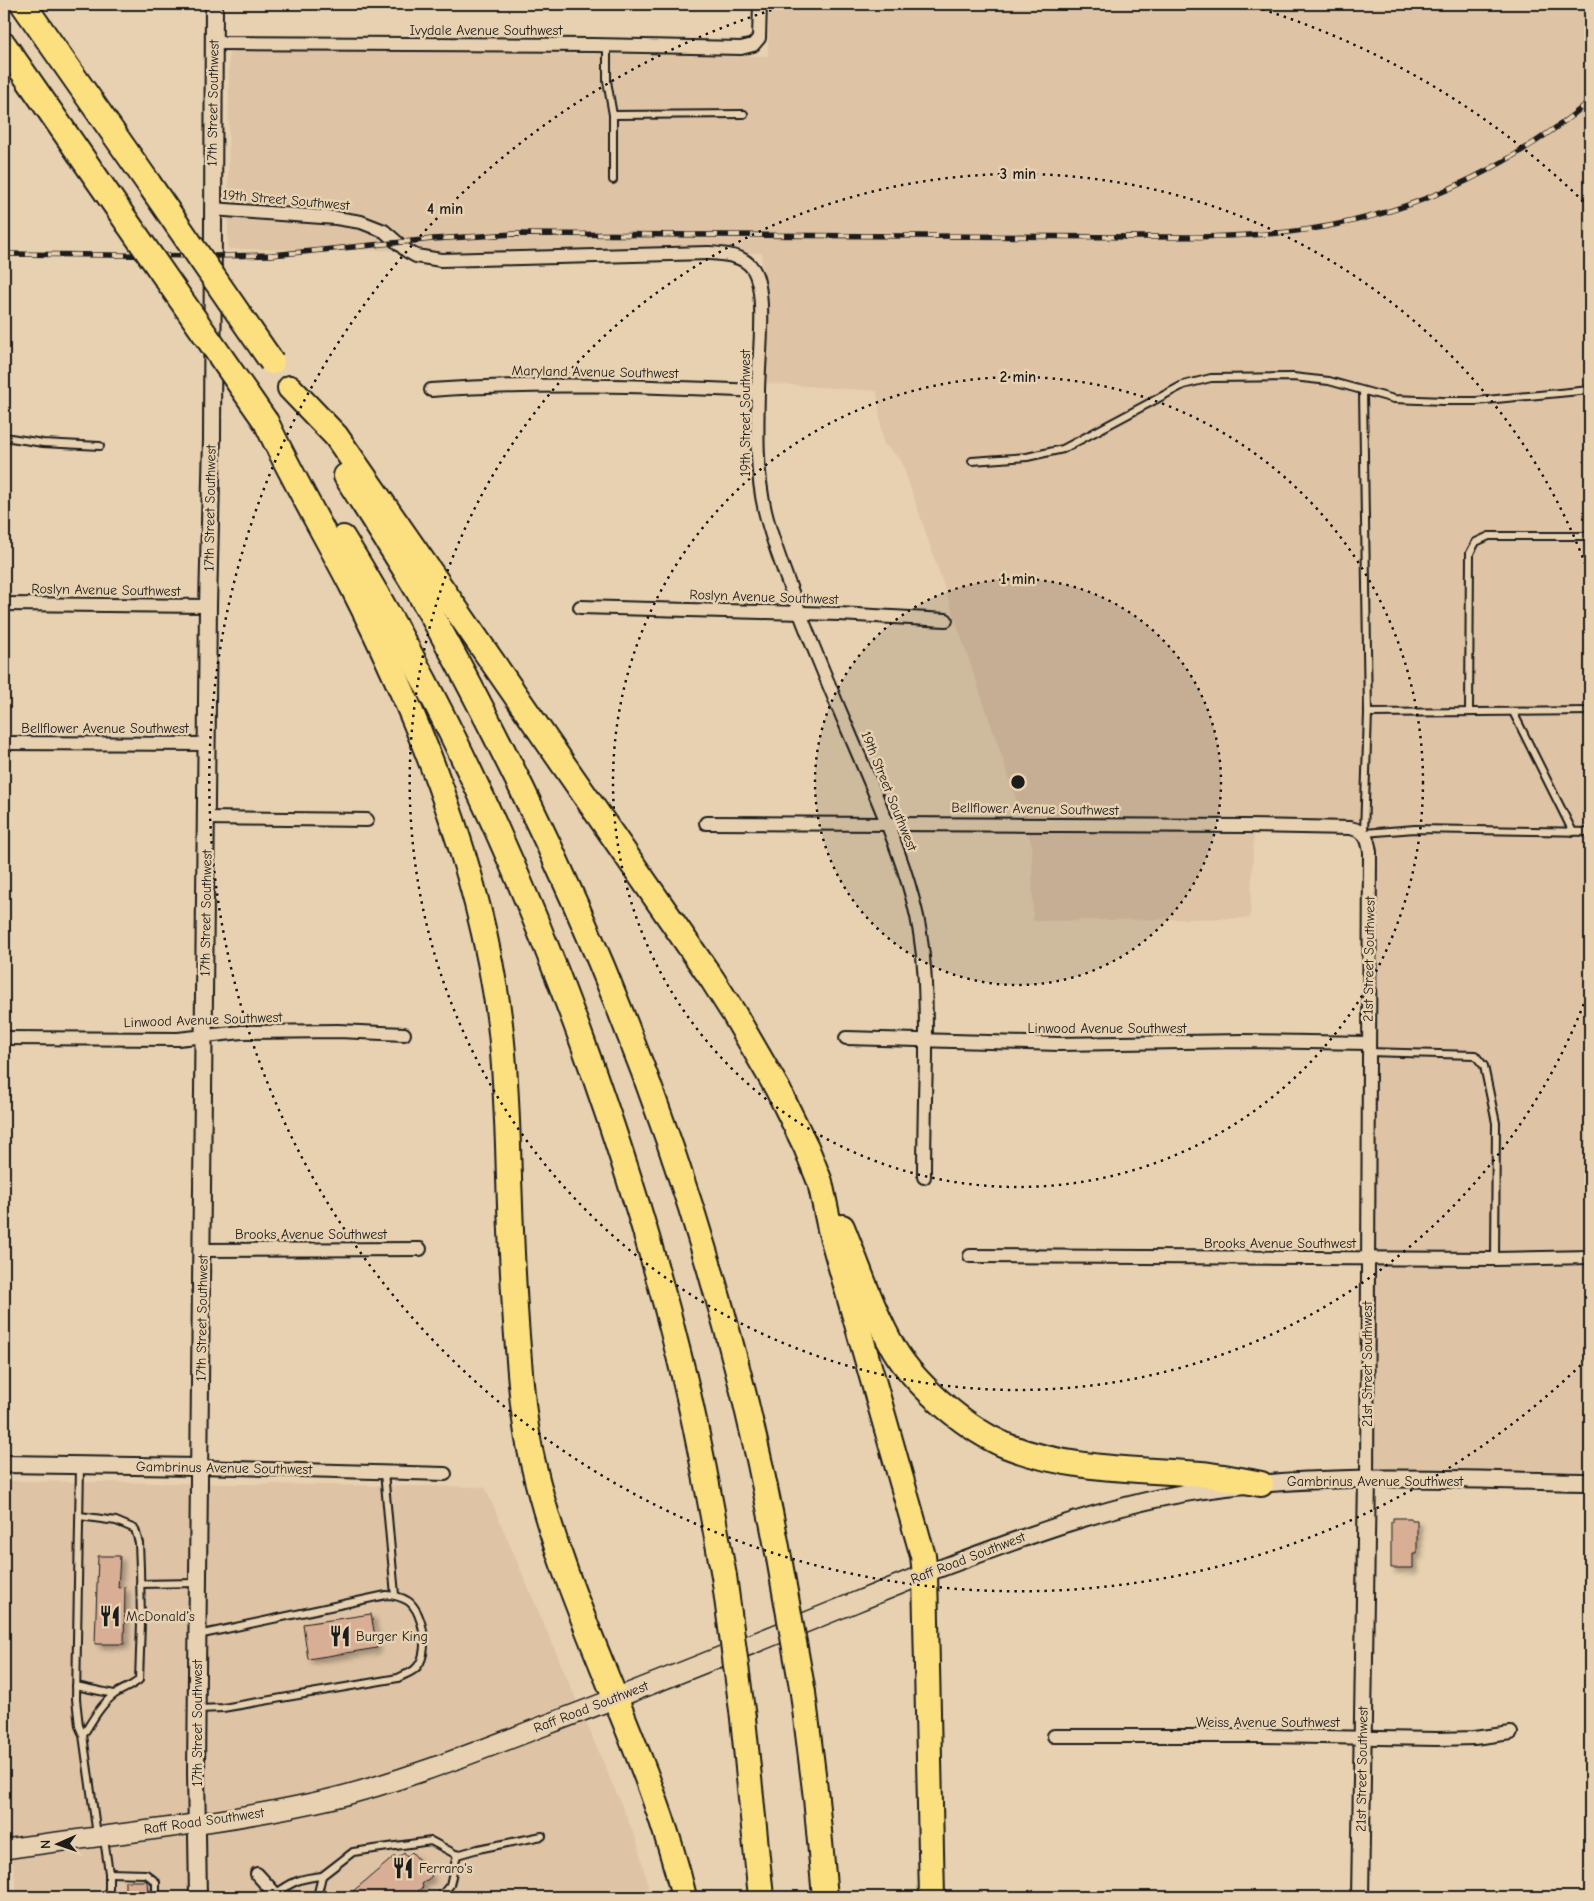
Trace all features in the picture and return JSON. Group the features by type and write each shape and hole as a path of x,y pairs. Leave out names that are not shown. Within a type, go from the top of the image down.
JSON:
{"highway":[{"path":"23,4 290,388 418,591 489,721 549,845 617,999 687,1193 723,1311 766,1485 803,1693 816,1798 825,1897"},
{"path":"4,45 266,422 364,573 428,686 482,796 542,935 612,1124 661,1286 679,1353 698,1438 724,1576 743,1718 761,1897"},
{"path":"290,388 336,436 712,980 777,1088 806,1147 820,1182 840,1220 882,1326 895,1350 922,1385 958,1417 984,1434 1000,1442 1040,1456 1112,1468 1203,1474 1261,1484"},
{"path":"266,422 286,465 354,590 416,726 464,859 484,930 496,994 502,1044 515,1320 520,1380 531,1452 550,1527 665,1830 684,1897"},
{"path":"820,1182 830,1229 923,1556 925,1574 932,1897"}],"main road":[{"name":"Raff Road Southwest","path":"4,1849 197,1823 283,1809 379,1786 427,1770 616,1698 925,1574"}],"street":[{"name":"17th Street Southwest","path":"198,1897 198,1582 203,1250 208,606 212,439 214,4"},
{"name":"Ivydale Avenue Southwest","path":"214,43 741,48 756,43 760,38 760,4"},
{"name":"19th Street Southwest","path":"212,209 336,218 361,222 384,231 407,251 416,256 442,260 708,253 734,256 746,262 752,268 760,286 758,445 765,509 778,555 800,613 888,823 903,866 919,926 925,988 924,1177"},
{"name":"Maryland Avenue Southwest","path":"431,390 560,384 758,391"},
{"name":"Roslyn Avenue Southwest","path":"4,604 208,606"},
{"name":"Roslyn Avenue Southwest","path":"580,607 800,613 946,620"},
{"name":"Bellflower Avenue Southwest","path":"4,743 207,744"},
{"path":"206,818 366,820"},
{"name":"Bellflower Avenue Southwest","path":"706,823 1265,826 1350,828 1364,832"},
{"name":"21st Street Southwest","path":"1360,1897 1367,1479 1370,852 1364,832"},
{"name":"Linwood Avenue Southwest","path":"4,1038 178,1039 252,1032 338,1031 404,1034"},
{"name":"Linwood Avenue Southwest","path":"846,1038 1059,1044 1243,1041 1368,1047"},
{"name":"Brooks Avenue Southwest","path":"203,1250 420,1249"},
{"name":"Brooks Avenue Southwest","path":"970,1256 1496,1259 1590,1257"},
{"name":"Gambrinus Avenue Southwest","path":"4,1464 445,1474"},
{"name":"Gambrinus Avenue Southwest","path":"1161,1499 1284,1481 1367,1479 1590,1482"},
{"name":"Raff Road Southwest","path":"925,1574 1068,1522 1161,1499"},
{"name":"Weiss Avenue Southwest","path":"1054,1736 1474,1738 1511,1733"},
{"path":"257,1874 277,1896"}],"lane":[{"path":"607,46 607,81 613,115 613,180"},
{"path":"613,115 744,114"},
{"path":"972,461 1027,457 1063,449 1182,385 1211,378 1293,377 1329,381 1394,399 1443,401 1476,401 1590,390"},
{"path":"1363,391 1368,713 1364,832 1416,829 1590,832"},
{"path":"4,437 43,443 100,446"},
{"path":"1469,712 1470,553 1476,542 1489,536 1590,536"},
{"path":"1368,713 1590,711"},
{"path":"1513,712 1573,832"},
{"path":"1368,1047 1475,1055 1484,1066 1496,1123 1496,1259"},
{"path":"80,1465 76,1686 79,1726 83,1735 100,1836 109,1872 109,1897"},
{"path":"384,1472 395,1595"},
{"path":"80,1516 116,1521 135,1529 139,1543 140,1584 139,1680 114,1694 103,1706 83,1735"},
{"path":"140,1584 198,1582"},
{"path":"197,1710 223,1708 398,1678 415,1670 422,1662 425,1649 422,1630 415,1610 409,1602 395,1595 386,1595 198,1635"},
{"path":"76,1686 114,1694"},
{"path":"277,1896 292,1882 322,1876 353,1852 431,1840 457,1855 542,1836"},
{"path":"440,1897 450,1885 457,1855"},
{"path":"109,1872 146,1874 156,1882 156,1897"},
{"path":"317,1897 322,1876"}],"shaded area":[{"path":"769,4 1590,4 1590,1471 1372,1469 1376,835 1254,833 1250,918 1033,921 1032,845 901,460 883,443 877,391 765,383 762,253 228,249 229,50 768,56"},
{"path":"4,1481 485,1487 636,1839 651,1897 18,1897 4,1809"}],"building":[{"path":"1393,1518 1417,1520 1417,1554 1413,1554 1413,1568 1391,1568 1391,1522 1393,1522"},
{"name":"McDonald's","path":"98,1556 120,1556 118,1588 125,1587 124,1644 95,1644"},
{"name":"Burger King","path":"371,1614 377,1648 308,1659 303,1624"},
{"name":"Ferraro's","path":"412,1852 432,1876 411,1897 346,1897 395,1856 397,1859 404,1853 407,1857"},
{"path":"125,1881 147,1881 148,1897 125,1897"}],"railway":[{"path":"4,254 272,255 433,239 514,234 1162,237 1270,234 1330,226 1370,217 1449,189 1486,171 1522,150 1557,127 1590,101"}],"place":[{"name":"McDonald's","path":"110,1616"},
{"name":"Burger King","path":"340,1636"},
{"name":"Ferraro's","path":"403,1868"}]}
